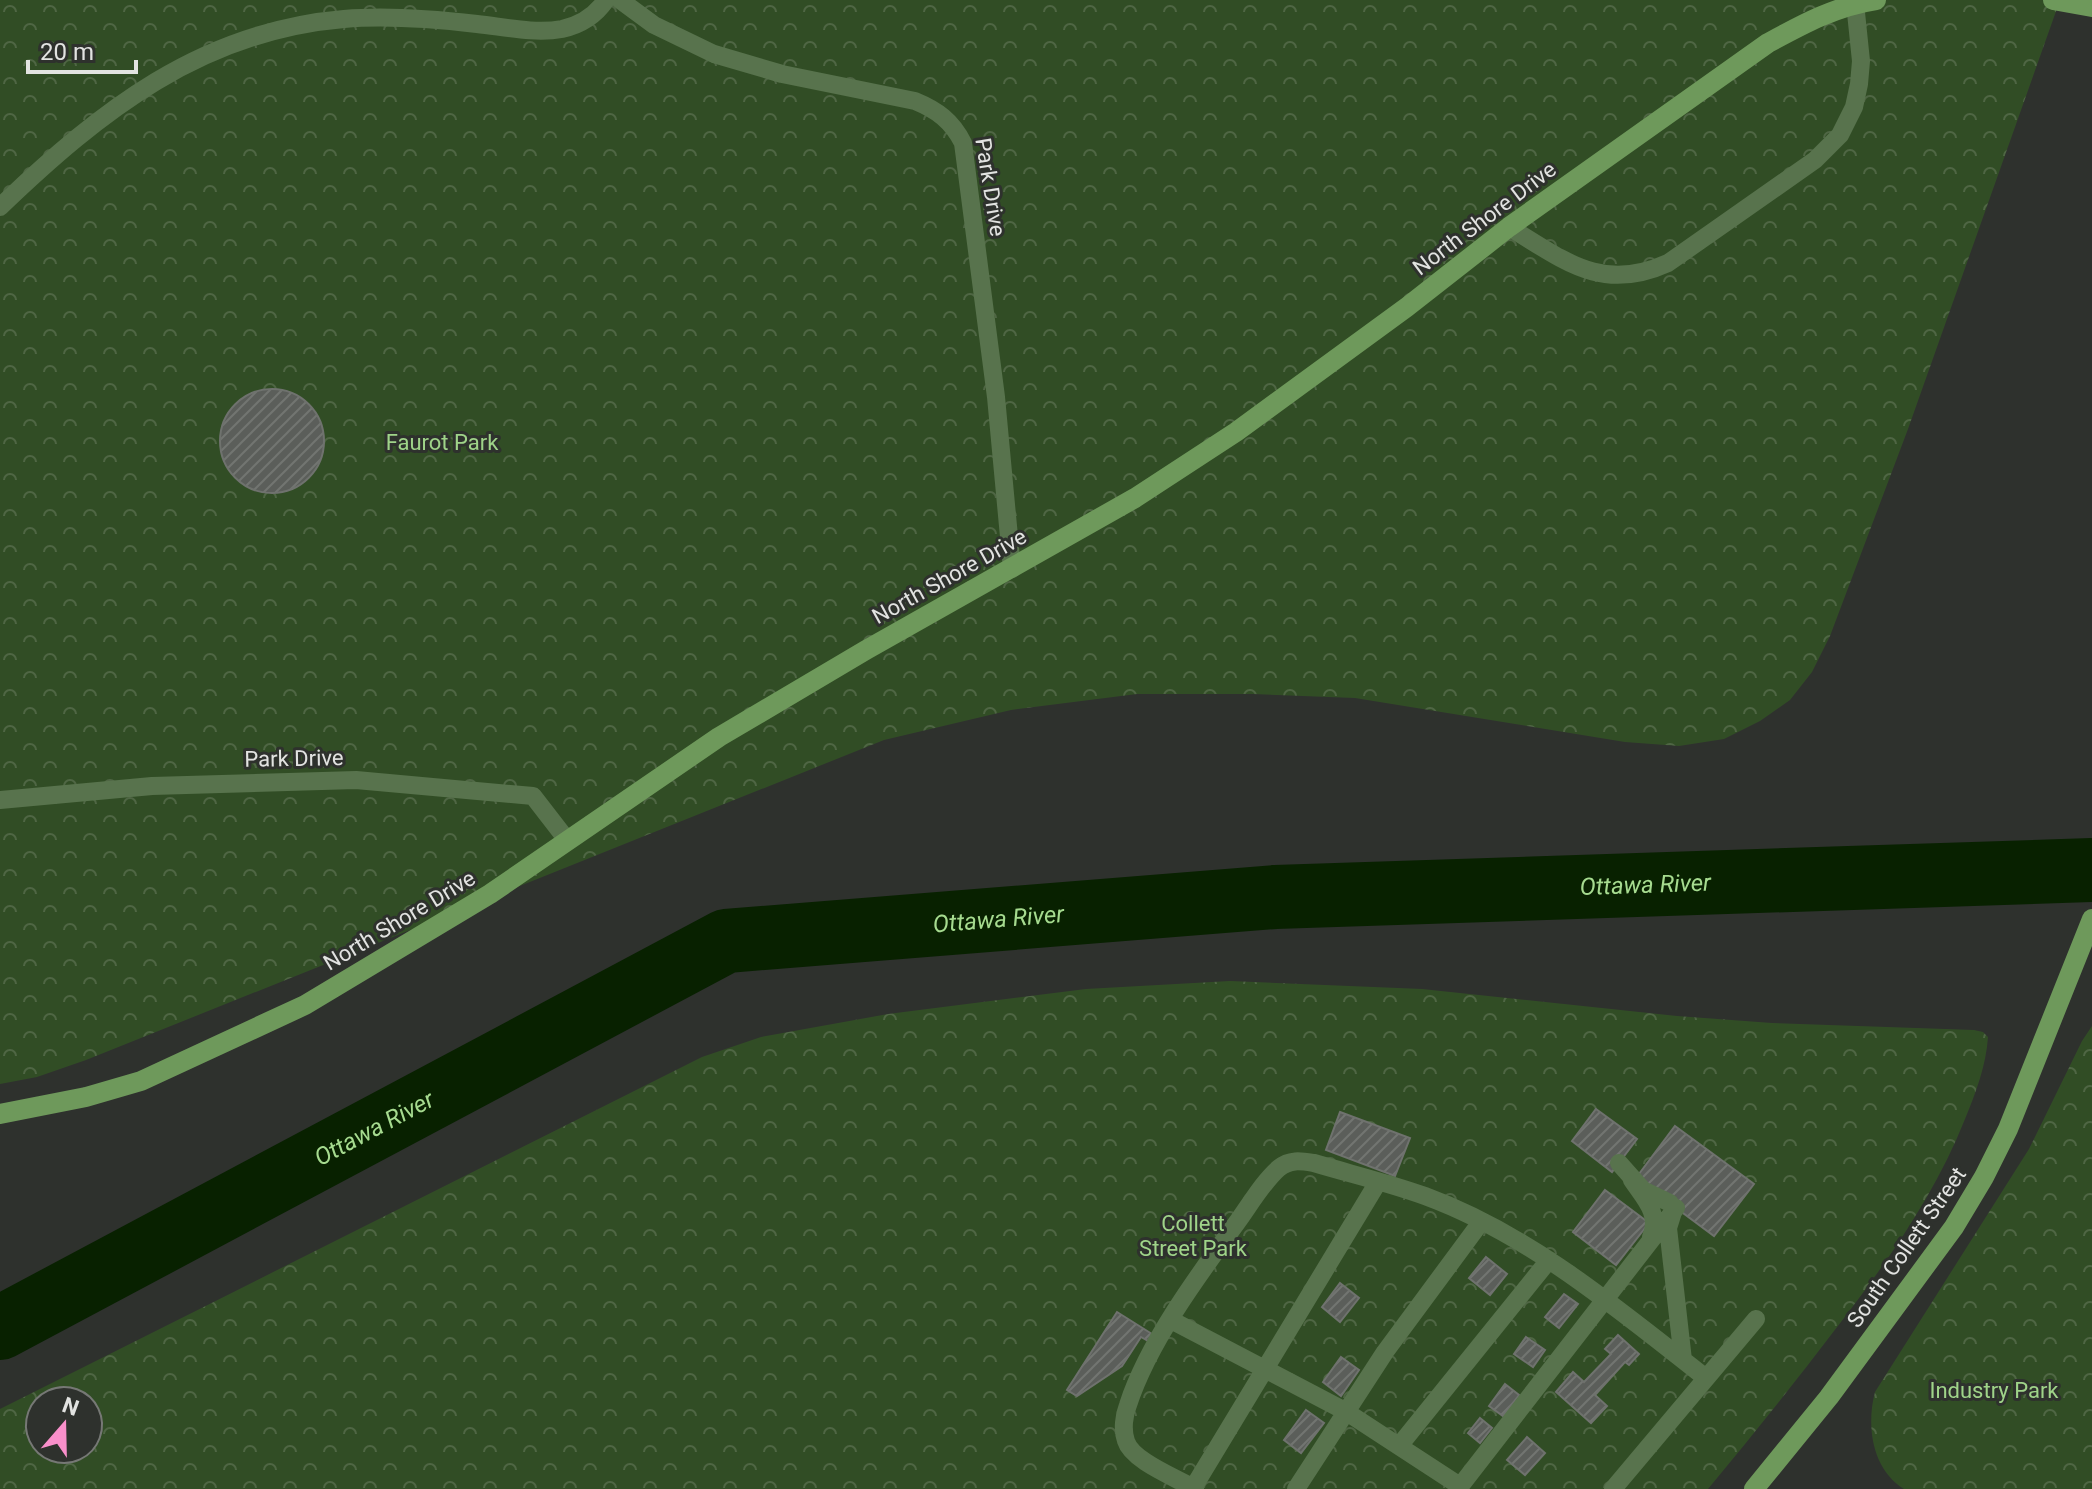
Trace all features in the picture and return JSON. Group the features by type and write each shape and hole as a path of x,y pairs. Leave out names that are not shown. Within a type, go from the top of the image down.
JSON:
{"street":[{"name":"North Shore Drive","path":"0,1114 86,1097 141,1081 305,1005 490,894 719,737 1135,498 1236,432 1407,307 1509,227 1768,43 1813,18 1855,3 1876,0"},
{"path":"2053,0 2092,7"},
{"name":"South Collett Street","path":"1754,1489 1829,1397 1954,1227 1984,1177 2029,1078 2092,919"}],"lane":[{"path":"0,207 40,168 124,101 198,57 245,38 294,26 345,19 399,18 546,31 579,24 590,18 606,0"},
{"name":"Park Drive","path":"620,0 654,25 714,54 782,74 915,101 932,108 956,128 963,143 992,367 1012,569"},
{"path":"1509,227 1576,268 1603,276 1649,272 1668,263 1815,160 1840,135 1854,107 1859,84 1861,61 1855,3"},
{"name":"Park Drive","path":"0,800 152,786 356,780 533,796 567,840"},
{"path":"1378,1182 1194,1488 1134,1453 1126,1443 1126,1408 1171,1320 1217,1249 1281,1166 1295,1160 1314,1163 1378,1182 1426,1197 1481,1222 1549,1260 1706,1378"},
{"path":"1619,1163 1653,1210 1655,1228 1646,1246"},
{"path":"1632,1180 1673,1207"},
{"path":"1171,1320 1345,1411 1459,1488 1673,1207"},
{"path":"1673,1207 1668,1228 1683,1360"},
{"path":"1296,1489 1345,1411 1481,1222"},
{"path":"1399,1446 1549,1260"},
{"path":"1613,1489 1756,1319"}],"green space":[{"name":"Faurot Park","path":"0,0 2060,0 1908,429 1830,636 1812,672 1790,700 1760,721 1724,739 1679,746 1625,742 1355,698 1137,694 1011,710 884,740 86,1060 37,1077 0,1084"},
{"name":"Collett Street Park","path":"1230,981 1422,989 1677,1016 1772,1023 1974,1030 1988,1037 1977,1089 1953,1148 1907,1230 1819,1351 1708,1489 0,1489 0,1409 24,1397 24,1465 104,1465 104,1385 48,1385 702,1057 761,1037 888,1014 1086,989"},
{"name":"Industry Park","path":"2092,1026 2092,1489 1904,1489 1885,1470 1874,1446 1871,1419 1875,1392 2029,1149"}],"building":[{"path":"272,389 292,393 309,404 320,421 324,441 320,461 309,478 292,489 272,493 252,489 235,478 224,461 220,441 224,421 235,404 252,393"},
{"path":"1596,1109 1637,1139 1612,1172 1572,1141"},
{"path":"1340,1112 1410,1138 1395,1176 1326,1150"},
{"path":"1675,1126 1754,1184 1714,1236 1636,1178"},
{"path":"1605,1190 1649,1223 1616,1265 1573,1232"},
{"path":"1486,1257 1507,1274 1490,1295 1469,1278"},
{"path":"1340,1283 1359,1298 1340,1322 1322,1307"},
{"path":"1564,1294 1578,1304 1559,1328 1545,1317"},
{"path":"1117,1312 1152,1334 1148,1341 1141,1337 1122,1366 1077,1396 1067,1390"},
{"path":"1618,1335 1639,1354 1629,1365 1625,1362 1595,1395 1607,1406 1591,1423 1556,1392 1573,1372 1584,1382 1611,1354 1605,1349"},
{"path":"1526,1337 1545,1350 1533,1367 1514,1354"},
{"path":"1341,1357 1359,1370 1341,1396 1323,1382"},
{"path":"1505,1384 1519,1395 1503,1416 1489,1406"},
{"path":"1306,1410 1324,1423 1301,1453 1284,1440"},
{"path":"1480,1418 1492,1428 1480,1443 1468,1433"},
{"path":"1527,1437 1545,1453 1525,1475 1507,1460"}],"waterway":[{"name":"Ottawa River","path":"0,1328 726,941 1275,897 2092,870"}]}
